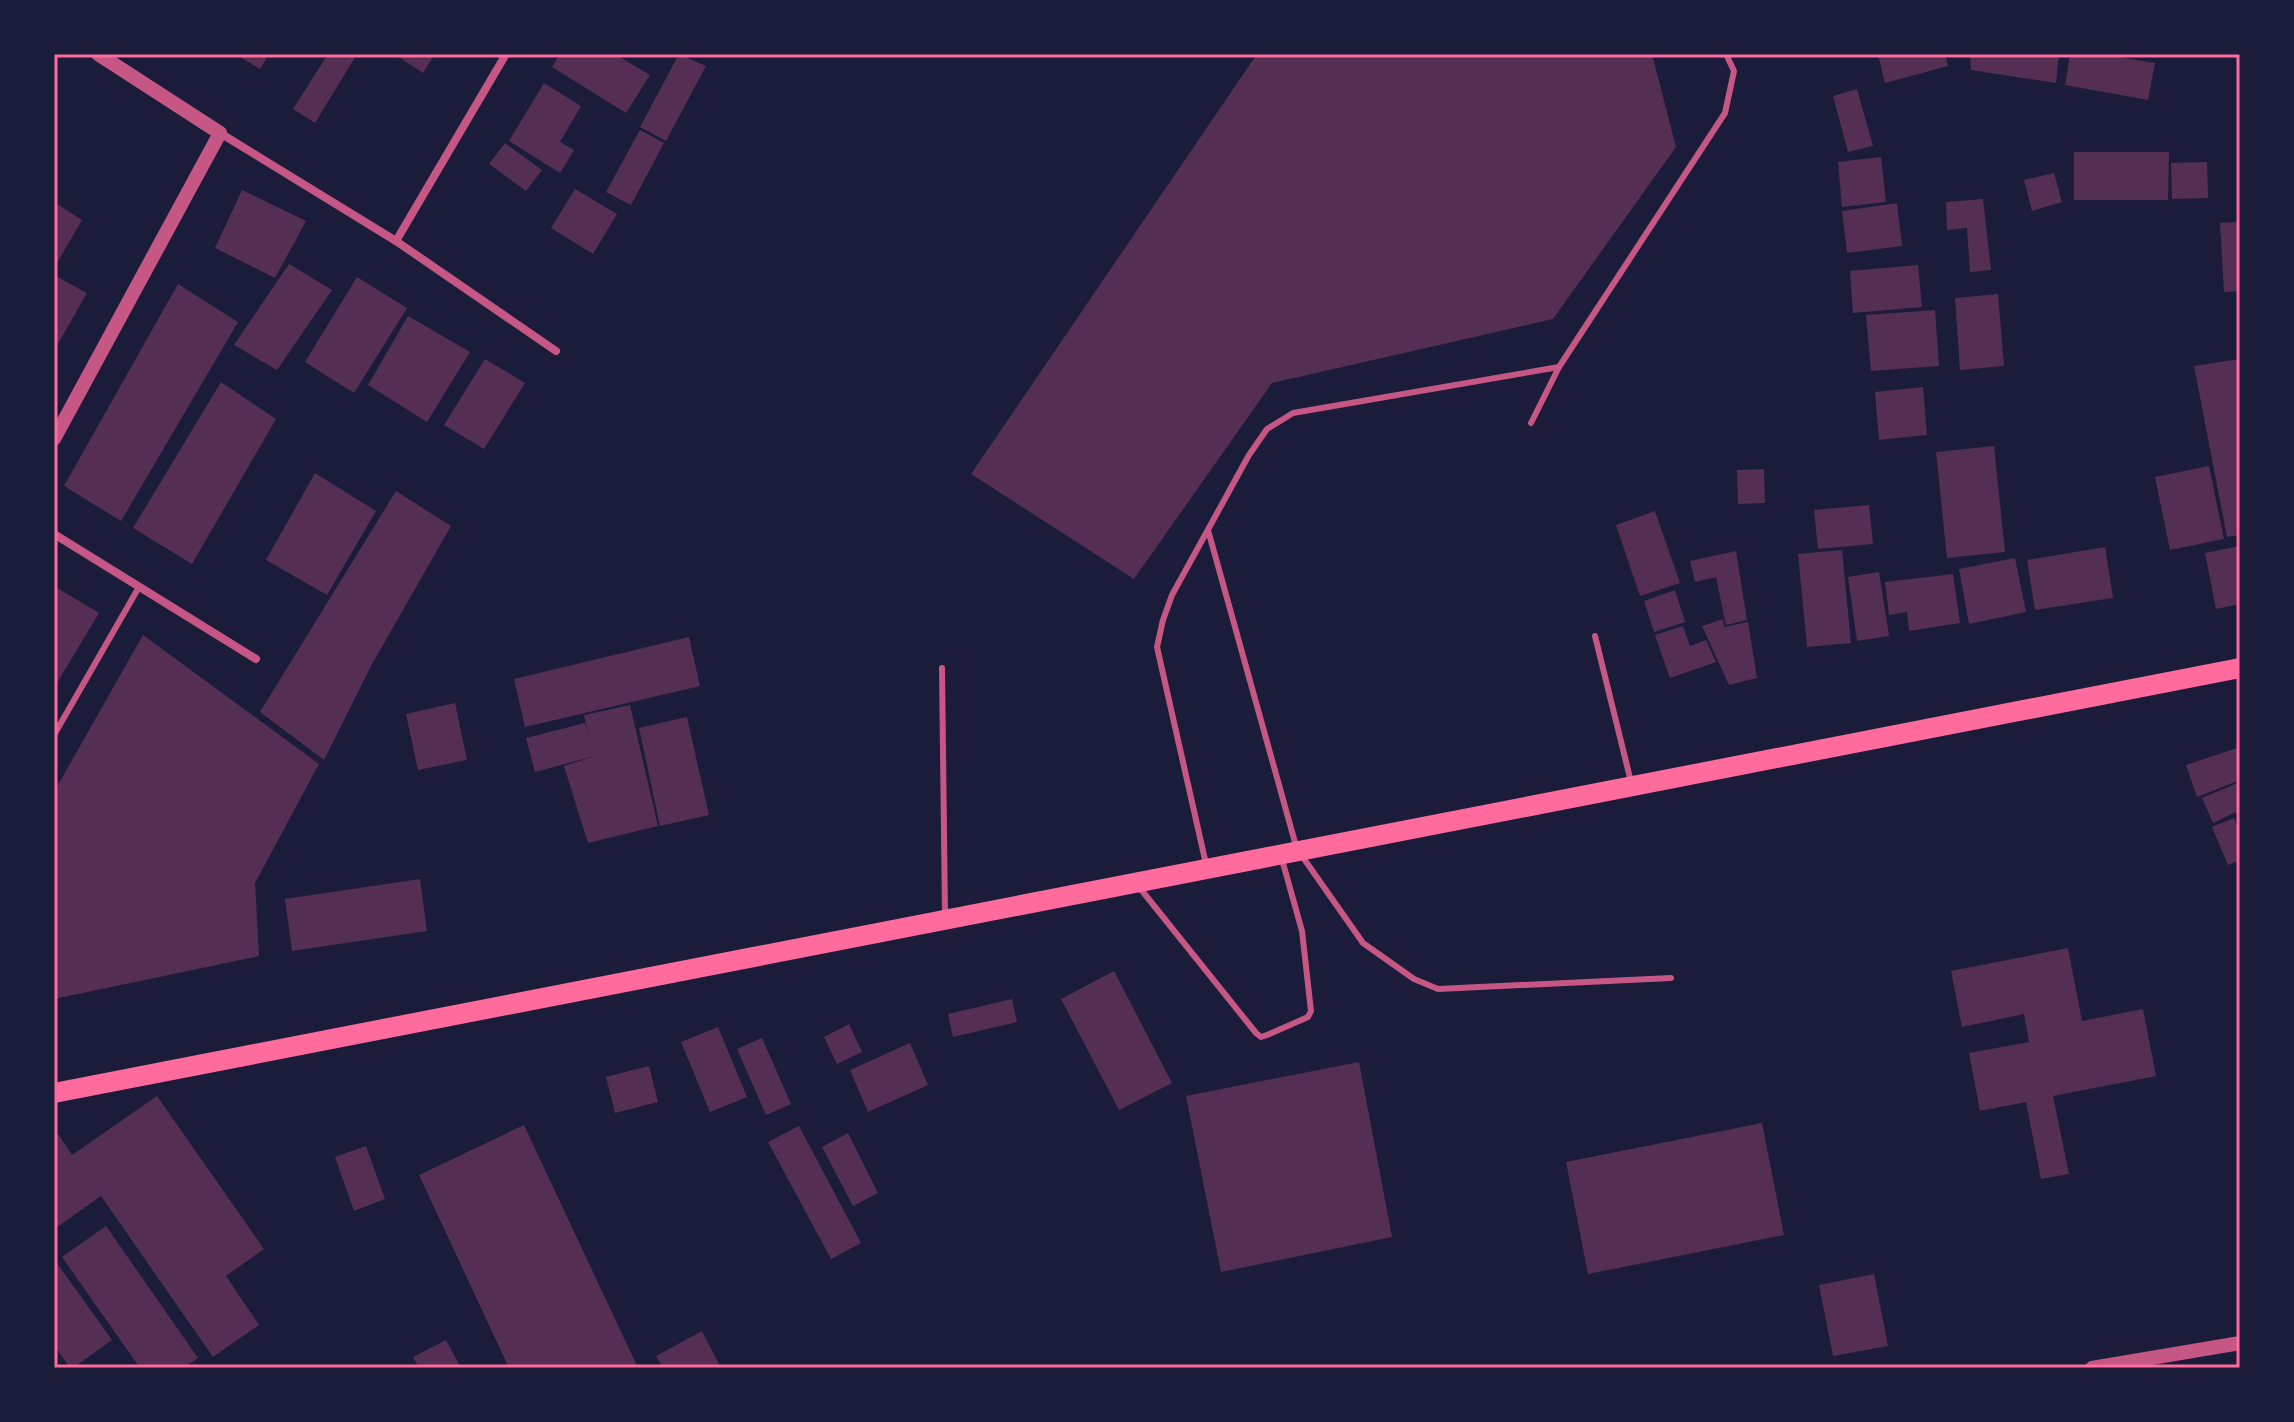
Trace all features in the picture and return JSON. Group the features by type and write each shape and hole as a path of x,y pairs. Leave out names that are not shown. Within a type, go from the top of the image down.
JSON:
{"main road":[{"path":"54,1093 2240,668"}],"street":[{"path":"98,54 396,241 556,351"},
{"path":"396,241 506,54"},
{"path":"54,439 220,133"},
{"path":"54,534 256,659"},
{"path":"2092,1368 2240,1343"}],"lane":[{"path":"1531,423 1559,367 1725,113 1734,71 1726,54"},
{"path":"1206,867 1157,647 1172,595 1249,455 1267,429 1293,413 1559,367"},
{"path":"1134,881 1261,1037 1308,1017 1311,1011 1302,931 1288,851 1208,530"},
{"path":"54,735 139,587"},
{"path":"1595,636 1632,785"},
{"path":"942,668 945,918"},
{"path":"1288,851 1363,943 1414,979 1438,989 1671,978"}],"building":[{"path":"235,54 269,54 260,69"},
{"path":"328,54 357,54 315,123 293,109"},
{"path":"394,54 435,54 423,73"},
{"path":"560,54 615,54 650,75 626,113 552,67"},
{"path":"679,54 706,66 666,141 640,127"},
{"path":"1257,54 1652,54 1676,147 1553,319 1272,383 1134,579 971,474"},
{"path":"1878,54 1945,54 1948,66 1885,83"},
{"path":"1970,54 2059,54 2056,83 1971,70"},
{"path":"2070,54 2101,54 2155,63 2148,100 2065,85"},
{"path":"544,83 581,106 560,142 574,150 560,173 509,141"},
{"path":"1857,89 1873,146 1848,152 1833,96"},
{"path":"640,130 664,143 631,205 606,192"},
{"path":"505,143 542,170 526,191 489,164"},
{"path":"2074,152 2169,152 2168,200 2074,200"},
{"path":"1881,157 1886,202 1842,207 1838,162"},
{"path":"2207,162 2208,198 2172,199 2171,163"},
{"path":"2054,173 2062,202 2032,211 2024,180"},
{"path":"575,189 617,214 593,254 551,228"},
{"path":"242,190 306,221 275,278 215,248"},
{"path":"1983,199 1991,270 1970,272 1967,228 1947,230 1946,202"},
{"path":"54,202 82,220 54,268"},
{"path":"1897,203 1902,246 1847,253 1842,211"},
{"path":"2240,222 2240,291 2224,292 2220,223"},
{"path":"289,264 332,290 277,370 234,345"},
{"path":"1918,265 1922,307 1853,313 1850,271"},
{"path":"54,275 87,293 54,351"},
{"path":"357,277 407,308 354,393 305,362"},
{"path":"178,284 238,322 121,521 64,486"},
{"path":"1998,294 2004,366 1960,370 1955,298"},
{"path":"1935,310 1939,366 1871,371 1866,315"},
{"path":"408,316 470,352 427,422 368,385"},
{"path":"485,359 525,383 484,449 444,425"},
{"path":"2240,359 2240,535 2227,537 2194,366"},
{"path":"221,382 276,419 192,564 133,528"},
{"path":"1923,387 1927,435 1879,440 1875,392"},
{"path":"1994,446 2005,552 1947,558 1936,452"},
{"path":"2209,466 2224,539 2170,550 2155,477"},
{"path":"1764,469 1765,503 1738,504 1737,470"},
{"path":"315,473 376,511 327,595 266,560"},
{"path":"396,491 451,526 371,666 324,760 260,712"},
{"path":"1869,505 1873,544 1818,549 1814,510"},
{"path":"1655,511 1680,583 1640,596 1616,525"},
{"path":"2240,546 2240,604 2216,609 2205,553"},
{"path":"2105,547 2113,598 2035,610 2027,560"},
{"path":"1842,550 1851,643 1807,647 1798,554"},
{"path":"1736,551 1747,620 1726,625 1716,577 1695,582 1690,561"},
{"path":"2015,558 2026,612 1969,624 1959,569"},
{"path":"1879,572 1889,636 1857,641 1848,577"},
{"path":"1953,574 1960,623 1909,631 1907,612 1889,615 1885,582"},
{"path":"54,586 99,613 54,688"},
{"path":"1675,590 1685,622 1654,632 1644,601"},
{"path":"1723,619 1724,627 1748,622 1757,678 1729,685 1702,626"},
{"path":"1683,626 1690,646 1706,640 1716,662 1670,678 1655,635"},
{"path":"143,635 319,764 255,883 259,956 54,999 54,792"},
{"path":"689,637 700,686 525,727 514,679"},
{"path":"455,703 467,760 418,770 406,714"},
{"path":"630,705 658,826 588,843 564,766 595,756 535,772 526,738 585,723 589,736 584,715"},
{"path":"687,717 709,815 660,826 639,728"},
{"path":"2240,747 2240,780 2197,797 2186,765"},
{"path":"2240,782 2240,816 2237,817 2236,812 2213,823 2202,798"},
{"path":"2234,818 2240,832 2240,860 2228,865 2212,827"},
{"path":"420,879 427,931 292,951 285,899"},
{"path":"2068,948 2082,1021 2143,1009 2156,1076 2053,1096 2069,1174 2041,1179 2026,1102 1980,1111 1969,1053 2029,1042 2024,1014 1962,1027 1951,971"},
{"path":"1114,971 1172,1083 1119,1110 1061,999"},
{"path":"1012,999 1017,1022 953,1037 948,1014"},
{"path":"849,1024 862,1052 837,1064 824,1037"},
{"path":"718,1027 747,1097 710,1112 681,1042"},
{"path":"762,1038 791,1104 766,1115 737,1049"},
{"path":"910,1043 928,1085 868,1112 850,1070"},
{"path":"1359,1062 1392,1237 1221,1272 1186,1096"},
{"path":"649,1066 658,1102 615,1113 606,1077"},
{"path":"157,1096 264,1249 226,1276 259,1325 213,1357 101,1196 56,1228 54,1226 54,1136 58,1134 72,1155"},
{"path":"1762,1123 1784,1235 1588,1274 1566,1162"},
{"path":"524,1125 638,1368 509,1368 419,1175"},
{"path":"799,1126 861,1243 831,1259 768,1142"},
{"path":"848,1133 878,1193 853,1206 822,1147"},
{"path":"366,1146 385,1199 354,1211 335,1157"},
{"path":"106,1226 198,1358 183,1368 140,1368 62,1257"},
{"path":"54,1259 112,1340 73,1368 54,1345"},
{"path":"1874,1274 1888,1346 1833,1356 1819,1285"},
{"path":"702,1331 721,1368 663,1368 656,1356"},
{"path":"446,1340 461,1368 419,1368 413,1357"}]}
